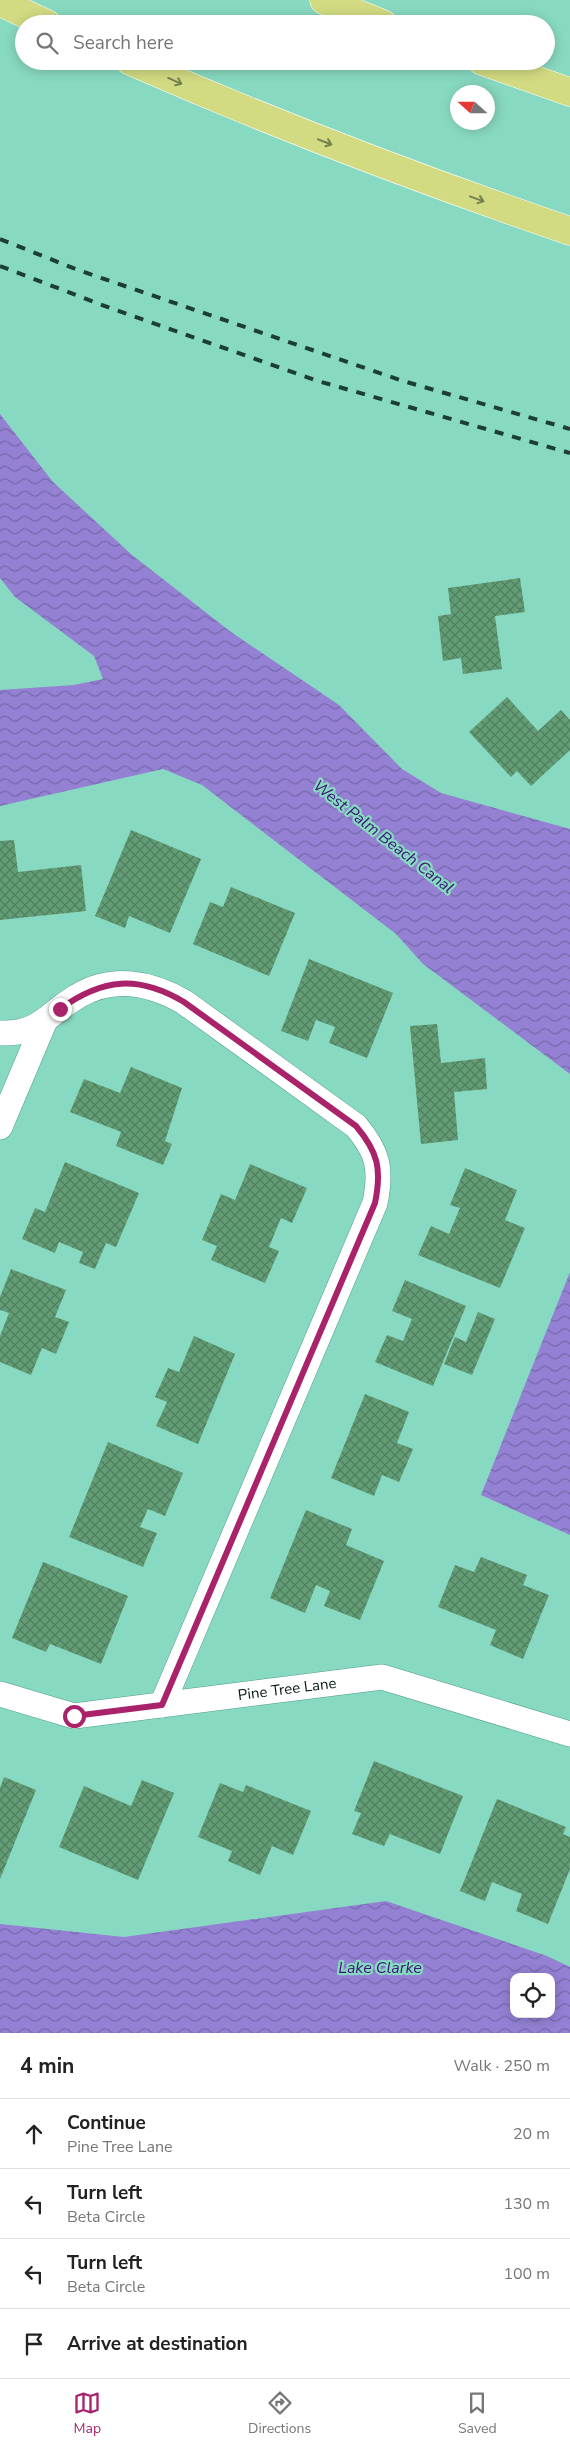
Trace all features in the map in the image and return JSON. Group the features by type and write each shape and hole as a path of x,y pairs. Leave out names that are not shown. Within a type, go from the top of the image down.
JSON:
{"highway":[{"path":"324,0 361,15"},
{"path":"0,2 28,15"},
{"path":"151,70 252,113 396,170 570,231"},
{"path":"508,70 570,92"}],"street":[{"path":"0,1033 14,1034 44,1022 78,996 98,987 121,983 143,984 165,991 184,1002 356,1126 370,1142 378,1162 379,1182 375,1203 162,1705"},
{"path":"0,1127 44,1022"},
{"name":"Pine Tree Lane","path":"0,1694 74,1716 382,1677 570,1734"}],"water":[{"name":"West Palm Beach Canal","path":"0,414 53,482 132,555 231,632 339,705 402,769 441,793 570,829 570,1074 423,964 396,934 202,785 163,769 0,806 0,690 74,685 103,679 94,656 15,597 0,578"},
{"path":"570,1272 570,1535 481,1495"},
{"name":"Lake Clarke","path":"386,1901 547,1956 570,1967 570,2033 0,2033 0,1924 124,1937"}],"building":[{"path":"520,578 525,612 495,616 502,669 463,674 461,658 443,661 438,616 451,614 448,588"},
{"path":"507,697 538,731 561,710 570,720 570,750 531,786 517,771 511,777 469,732"},
{"path":"131,830 201,859 170,933 129,916 125,928 95,916"},
{"path":"14,840 18,872 81,865 86,911 0,920 0,841"},
{"path":"231,887 295,913 269,976 193,944 210,902 223,907"},
{"path":"309,959 393,993 367,1058 329,1043 335,1027 316,1020 308,1041 281,1031"},
{"path":"437,1024 441,1063 485,1058 487,1089 454,1092 458,1140 421,1144 410,1026"},
{"path":"131,1067 182,1088 165,1141 172,1144 163,1165 116,1146 121,1132 70,1112 84,1079 120,1093"},
{"path":"65,1162 139,1193 116,1247 106,1243 95,1269 79,1263 83,1252 59,1242 55,1253 22,1239 35,1208 45,1212"},
{"path":"250,1164 307,1188 292,1223 281,1218 269,1247 279,1251 265,1283 211,1260 217,1246 202,1240 221,1194 235,1200"},
{"path":"465,1168 517,1190 505,1220 525,1228 500,1288 418,1255 431,1226 449,1234 460,1208 450,1205"},
{"path":"11,1269 66,1290 55,1317 69,1322 56,1354 42,1348 31,1375 0,1362 0,1336 9,1313 0,1310 0,1297"},
{"path":"405,1280 466,1306 433,1386 375,1362 387,1335 403,1341 412,1319 392,1311"},
{"path":"478,1312 495,1319 472,1375 444,1364 455,1337 466,1342"},
{"path":"194,1336 235,1354 198,1444 156,1426 167,1402 155,1397 168,1368 179,1372"},
{"path":"365,1394 409,1412 397,1443 413,1449 399,1482 382,1475 374,1496 331,1478"},
{"path":"108,1442 183,1473 165,1516 148,1509 140,1527 157,1533 143,1567 69,1537"},
{"path":"306,1510 352,1529 346,1545 384,1561 360,1620 324,1606 330,1591 316,1585 305,1613 270,1598"},
{"path":"481,1557 527,1575 523,1585 549,1595 523,1659 490,1645 496,1630 438,1607 455,1565 474,1572"},
{"path":"43,1562 128,1596 101,1664 50,1644 46,1652 12,1638"},
{"path":"374,1761 463,1796 440,1854 390,1834 384,1846 352,1834 361,1813 354,1811"},
{"path":"4,1777 36,1790 0,1879 0,1788"},
{"path":"142,1780 174,1793 138,1880 59,1847 84,1786 131,1806"},
{"path":"220,1783 243,1792 246,1785 311,1811 293,1855 272,1846 260,1875 228,1861 232,1851 198,1837"},
{"path":"497,1799 566,1827 563,1834 570,1837 570,1869 548,1924 516,1911 522,1894 492,1882 485,1901 460,1891"}],"railway":[{"path":"0,239 78,270 403,381 570,429"},
{"path":"0,266 110,308 318,381 570,453"}],"route":[{"path":"60,1009 78,996 98,987 121,983 143,984 165,991 184,1002 356,1126 370,1142 378,1162 379,1182 375,1203 162,1705 74,1716"}]}
